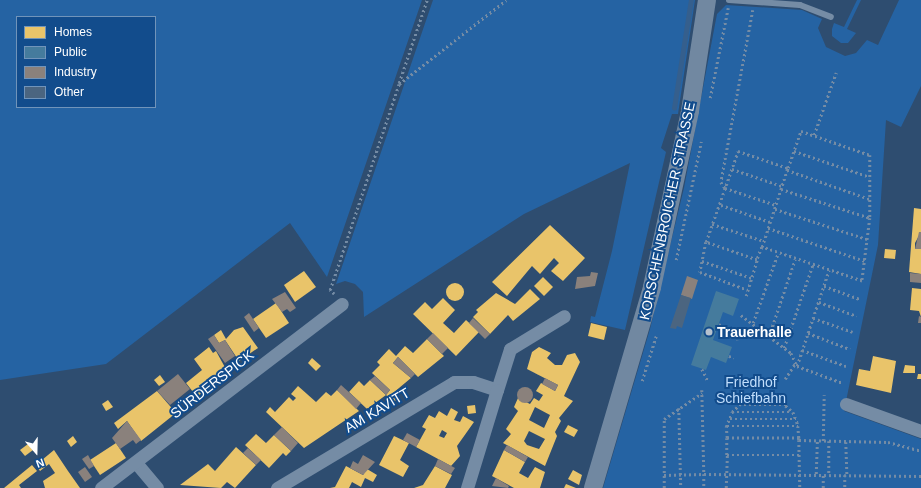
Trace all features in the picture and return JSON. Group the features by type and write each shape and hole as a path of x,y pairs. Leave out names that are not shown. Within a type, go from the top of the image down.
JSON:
{"main road":[{"name":"KORSCHENBROICHER STRASSE","path":"594,488 652,287 690,110 707,0"}],"street":[{"name":"SÜRDERSPICK","path":"101,488 137,464 342,304"},
{"path":"467,488 510,349 564,316"},
{"name":"AM KAVITT","path":"277,488 454,382 468,381 497,390"},
{"path":"846,404 921,430"},
{"path":"137,464 157,488"}],"lane":[{"path":"729,0 800,5 831,17"}],"path":[{"path":"342,304 330,290 427,0"},
{"path":"399,84 506,0"},
{"path":"755,2 721,182 725,188 776,205"},
{"path":"814,136 836,73"},
{"path":"746,296 757,260 801,131 870,155 870,218 862,280 762,247"},
{"path":"748,290 700,272 706,242 712,224 721,205 725,188 738,151 870,199"},
{"path":"794,151 870,177"},
{"path":"732,169 870,218"},
{"path":"721,205 770,222"},
{"path":"775,208 867,239"},
{"path":"712,224 764,241"},
{"path":"768,228 865,261"},
{"path":"706,242 757,260"},
{"path":"753,323 778,253"},
{"path":"769,336 796,258"},
{"path":"702,261 752,278"},
{"path":"784,348 812,264"},
{"path":"797,366 830,270"},
{"path":"824,286 860,299"},
{"path":"818,302 857,316"},
{"path":"741,315 784,348 796,362 797,366"},
{"path":"813,318 853,332"},
{"path":"719,324 737,335 738,340"},
{"path":"808,334 850,349"},
{"path":"802,350 846,366"},
{"path":"729,356 734,358"},
{"path":"786,379 796,362"},
{"path":"797,366 843,383"},
{"path":"702,369 708,381"},
{"path":"664,488 664,419 702,392 704,488"},
{"path":"824,395 824,441"},
{"path":"726,488 727,426 732,412 749,398 764,397 786,404 793,412 796,419 798,426 800,455 800,488"},
{"path":"739,405 786,404"},
{"path":"679,407 681,488"},
{"path":"732,412 793,412"},
{"path":"730,419 796,419"},
{"path":"727,426 798,426"},
{"path":"727,438 888,442 921,451"},
{"path":"816,474 817,441"},
{"path":"829,441 829,474"},
{"path":"845,488 846,442"},
{"path":"727,455 800,455"},
{"path":"823,474 823,488"},
{"path":"664,475 846,474 921,476"}],"green space":[{"path":"0,0 422,0 327,277 290,223 106,364 0,380"},
{"path":"433,0 695,0 678,114 672,114 661,148 666,152 625,330 590,322 591,316 595,317 612,251 630,163 524,214 364,317 363,292 355,284 345,281 336,284"},
{"path":"857,0 861,0 847,29 856,33 848,43 841,43 832,36 834,23 844,27"},
{"name":"Friedhof Schiefbahn","path":"899,0 921,0 921,86 901,127 886,120 878,245 844,411 921,439 921,488 603,488 650,329 684,188 717,14 726,5 802,10 822,19 818,28 826,47 845,56 856,53 867,40 878,45"}],"building: Homes":[{"path":"914,208 921,209 921,232 915,243 915,249 921,249 921,274 909,272"},
{"path":"550,225 585,258 563,281 551,271 559,263 554,258 540,274 532,266 507,296 492,282"},
{"path":"885,249 896,250 895,259 884,258"},
{"path":"304,271 316,287 295,302 284,285"},
{"path":"543,277 553,287 544,296 534,286"},
{"path":"455,283 461,286 464,292 461,298 455,301 449,298 446,292 449,286"},
{"path":"912,288 921,289 921,317 919,311 910,310"},
{"path":"530,289 540,299 513,321 508,315 490,334 473,317 478,312 476,310 496,293 515,304"},
{"path":"443,298 455,310 443,323 454,333 466,320 479,332 456,356 413,314 425,302 432,309"},
{"path":"276,303 289,323 266,338 253,319"},
{"path":"591,323 607,327 604,340 588,336"},
{"path":"243,327 258,348 239,361 225,340 219,343 214,335 221,330 226,339 234,330"},
{"path":"427,339 444,356 418,377 398,357 393,363 411,378 393,393 398,398 394,402 386,395 390,390 372,373 380,365 377,362 389,349 396,356 405,346 413,353"},
{"path":"209,347 213,353 216,351 227,371 197,397 186,383 202,370 194,359"},
{"path":"539,347 551,353 547,358 555,365 562,365 567,355 575,353 580,362 564,396 573,401 559,418 561,421 555,432 557,436 545,466 503,443 511,434 506,429 518,411 514,407 518,398 530,404 534,398 539,401 543,395 536,391 541,383 555,391 558,385 527,369 532,352","holes":["535,407 550,415 544,428 529,420","529,431 545,439 539,449 527,445 524,441"]},
{"path":"873,356 896,361 891,393 856,385 859,369 870,371"},
{"path":"312,358 321,366 316,371 308,363"},
{"path":"905,365 915,366 915,373 903,373"},
{"path":"918,374 921,374 921,379 917,379"},
{"path":"160,375 165,382 159,386 154,380"},
{"path":"370,380 386,395 367,409 349,392 359,381 364,386"},
{"path":"298,386 316,402 326,392 331,396 337,390 359,411 304,448 266,412 270,407 275,412 289,397 293,401 296,398 291,394"},
{"path":"157,391 176,413 141,441 127,421 118,429 114,423"},
{"path":"108,400 113,407 106,411 102,404"},
{"path":"475,405 476,413 468,414 467,406"},
{"path":"451,408 458,412 454,420 460,422 463,416 474,422 457,446 460,456 451,466 416,447 426,429 422,427 429,415 435,418 439,411 447,416","holes":["442,430 447,433 444,438 439,436"]},
{"path":"568,425 578,430 574,437 564,432"},
{"path":"256,434 266,443 274,435 291,451 286,456 283,453 269,468 245,445"},
{"path":"73,436 77,442 71,447 67,441"},
{"path":"394,436 409,443 400,460 409,466 403,477 379,465"},
{"path":"116,443 126,458 100,475 90,460"},
{"path":"28,444 33,450 25,456 20,450"},
{"path":"236,447 256,465 235,488 227,482 221,488 180,485 208,464 215,471"},
{"path":"54,450 80,488 45,488 43,481 55,473 49,464 40,471 36,465"},
{"path":"504,450 525,462 519,473 528,478 535,467 545,472 540,488 514,488 492,476"},
{"path":"32,465 37,471 19,485 21,488 4,488"},
{"path":"346,466 363,475 367,469 377,475 373,482 365,478 361,487 352,482 349,488 330,488 335,487"},
{"path":"435,466 452,475 445,488 414,488 423,485"},
{"path":"573,470 582,475 579,485 568,479"},
{"path":"566,484 576,488 564,488"}],"building: Public":[{"name":"Trauerhalle","path":"716,291 739,299 733,316 723,312 713,340 732,347 726,363 711,357 706,370 691,365"}],"building: Industry":[{"path":"919,232 921,232 921,249 915,249"},
{"path":"591,272 598,273 595,286 575,289 577,277 590,276"},
{"path":"910,273 921,274 921,283 910,282"},
{"path":"687,276 698,280 692,299 681,295"},
{"path":"285,292 296,308 290,312 287,309 282,312 272,299"},
{"path":"249,313 259,328 254,332 244,317"},
{"path":"919,316 921,317 921,323 918,323"},
{"path":"473,318 490,334 485,339 469,323"},
{"path":"433,333 448,348 442,354 427,339"},
{"path":"214,335 219,343 225,340 235,356 225,363 208,339"},
{"path":"398,357 415,374 411,378 393,363"},
{"path":"178,374 190,389 170,405 157,391"},
{"path":"375,376 390,390 386,395 370,380"},
{"path":"545,378 558,385 555,391 542,384"},
{"path":"341,385 361,403 356,409 337,390"},
{"path":"525,387 532,392 533,395 528,402 525,403 518,398 517,395 522,388"},
{"path":"127,421 141,440 136,444 133,440 120,449 112,438"},
{"path":"282,427 298,443 291,451 274,435"},
{"path":"407,433 420,440 416,447 403,440"},
{"path":"507,445 528,457 525,462 504,450"},
{"path":"248,448 261,460 256,465 243,453"},
{"path":"88,455 94,466 89,469 82,459"},
{"path":"363,455 375,462 363,475 350,468 353,461 358,464"},
{"path":"438,459 455,468 451,474 435,466"},
{"path":"85,467 92,477 85,482 78,472"},
{"path":"496,478 509,486 508,488 492,486"}],"building: Other":[{"path":"681,295 691,298 682,328 677,326 676,329 670,328"}],"waterway":[{"path":"674,108 691,0"}],"place":[{"name":"Trauerhalle","path":"709,332"}]}
